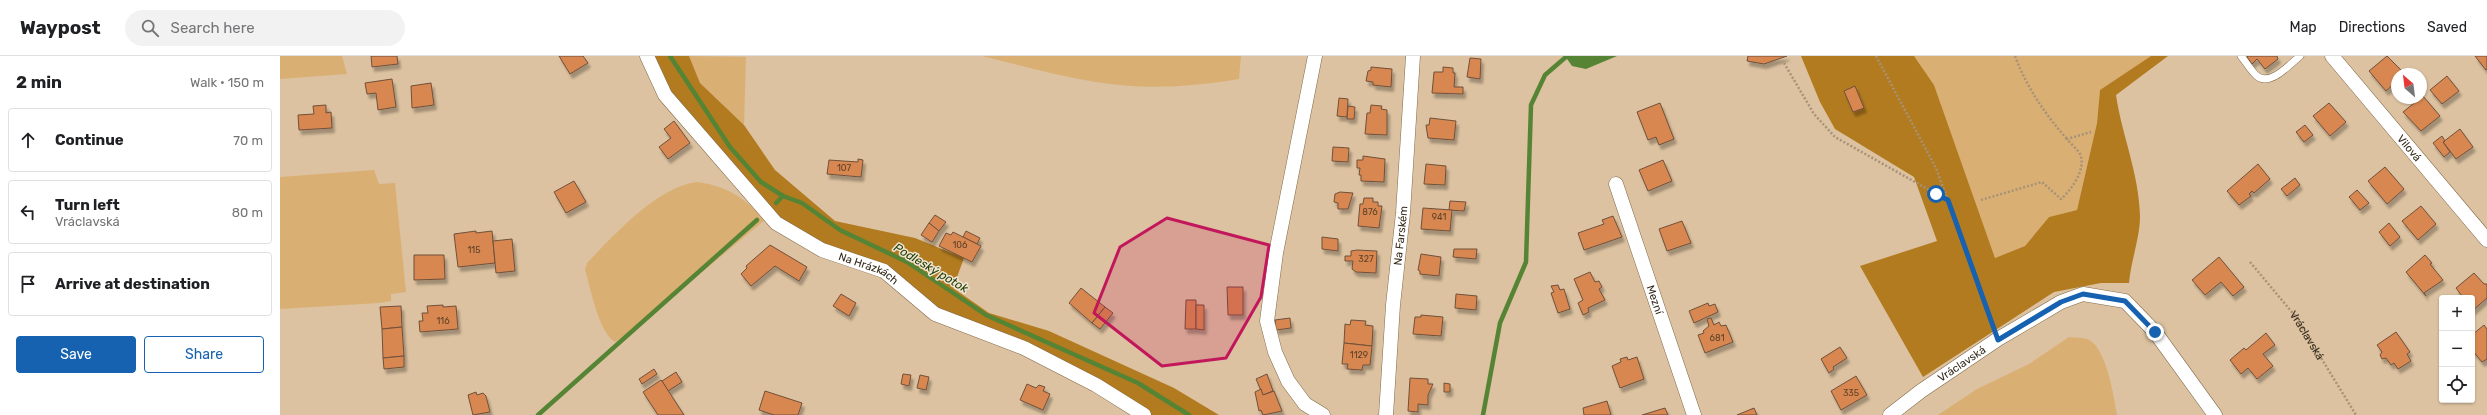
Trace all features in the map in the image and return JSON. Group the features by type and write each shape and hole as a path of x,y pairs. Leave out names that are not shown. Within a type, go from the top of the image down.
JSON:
{"street":[{"name":"Na Hrázkách","path":"647,56 665,95 776,223 822,250 884,271 935,314 1024,348 1096,385 1144,415"},
{"path":"1315,56 1276,253 1267,321 1275,352 1288,381 1305,404 1323,415"},
{"name":"Na Farském","path":"1386,415 1393,305 1403,213 1413,56"},
{"name":"Vilová","path":"2332,56 2487,240"},
{"name":"Mezní","path":"1616,184 1694,415"},
{"name":"Vráclavská","path":"1890,415 1921,391 1998,340 2061,302 2083,294 2125,301 2155,332 2215,415"}],"lane":[{"path":"2241,56 2256,75 2264,78 2278,74 2300,56"}],"path":[{"path":"1876,56 1936,168 1998,340"},
{"path":"1981,200 2042,182 2061,199 2071,190 2081,167 2080,155 2044,111 2024,77 2015,56"},
{"path":"1784,63 1814,114 1835,137 1948,200"},
{"path":"2067,139 2090,132"},
{"name":"Vráclavská","path":"2250,262 2296,317 2356,415"}],"highlighted area":[{"path":"1167,218 1269,245 1261,297 1226,358 1162,366 1094,313 1120,247"}],"shaded area":[{"path":"280,56 342,56 347,74 280,79"},
{"path":"650,56 689,56 700,83 744,125 775,170 835,221 915,238 964,258 953,288 989,313 1049,331 1174,388 1219,415 1150,415 937,312 884,268 823,247 779,222 668,94"},
{"path":"689,56 746,57 744,125 700,83"},
{"path":"982,56 1241,56 1239,79 1185,86 1149,87 1082,80"},
{"path":"1565,56 1617,56 1586,69 1572,66"},
{"path":"1801,56 1914,56 1934,85 1995,258 2025,246 2049,217 2077,210 2097,123 2100,90 2151,56 2168,56 2116,95 2134,170 2139,200 2140,224 2129,283 2101,283 2054,292 1923,377 1860,266 1937,241 1914,177 1835,129 1820,102"},
{"path":"1914,56 2151,56 2100,90 2097,123 2077,210 2049,217 2025,246 1995,258 1934,85"},
{"path":"374,170 379,184 395,183 406,292 391,294 391,301 379,303 280,309 280,177"},
{"path":"697,182 708,184 735,194 750,205 765,220 615,342 609,337 604,329 596,309 585,270 587,263 623,226 652,202 682,186"},
{"path":"2069,337 2087,339 2094,343 2099,351 2108,372 2117,415 1938,415 1977,389 2029,364"}],"building":[{"path":"371,56 397,56 398,64 372,67"},
{"path":"559,56 583,56 588,63 570,74"},
{"path":"1748,56 1787,56 1764,64 1747,61"},
{"path":"2277,56 2278,59 2265,69 2257,59 2252,64 2247,57"},
{"path":"2387,56 2399,68 2391,68 2391,86 2386,91 2369,71"},
{"path":"2475,56 2487,56 2486,70"},
{"path":"1470,58 1481,59 1480,79 1467,77"},
{"path":"1371,67 1392,69 1391,87 1373,85 1373,82 1366,81 1368,71 1371,70"},
{"path":"1443,67 1453,68 1453,73 1455,73 1454,87 1463,87 1463,94 1432,93 1434,72 1443,72"},
{"path":"2447,76 2459,91 2442,104 2430,90"},
{"path":"392,79 396,107 378,110 376,93 367,94 365,83"},
{"path":"431,83 434,105 412,108 411,86"},
{"path":"1855,86 1864,108 1853,112 1844,91"},
{"path":"1339,98 1348,99 1347,117 1337,116"},
{"path":"2427,101 2440,116 2421,131 2403,112 2413,104 2427,104"},
{"path":"1660,103 1674,139 1659,145 1656,137 1648,140 1637,112"},
{"path":"2329,103 2346,122 2330,136 2313,116"},
{"path":"326,105 326,113 331,112 332,128 299,130 298,115 314,114 313,106"},
{"path":"1371,105 1382,106 1381,109 1387,110 1387,135 1365,134 1367,113 1370,113"},
{"path":"1348,106 1355,107 1354,119 1347,119"},
{"path":"1430,118 1456,121 1454,140 1428,138 1426,125 1429,125"},
{"path":"674,121 690,143 668,159 659,147 671,138 664,129"},
{"path":"2305,125 2313,135 2304,142 2296,132"},
{"path":"2460,129 2473,147 2456,159 2443,142"},
{"path":"2442,136 2445,141 2443,142 2450,152 2444,157 2433,143"},
{"path":"1333,147 1349,148 1348,162 1332,161"},
{"path":"1363,156 1385,159 1384,182 1361,181 1361,175 1359,175 1360,168 1357,168 1357,160 1363,160"},
{"path":"858,159 863,160 861,177 827,174 829,160 858,162"},
{"path":"1663,160 1672,181 1648,191 1639,170"},
{"path":"1426,164 1446,166 1445,185 1424,184"},
{"path":"2258,164 2270,179 2254,193 2252,191 2249,194 2251,196 2239,205 2227,191"},
{"path":"2385,167 2404,189 2387,204 2368,181"},
{"path":"2295,178 2300,185 2287,196 2281,189"},
{"path":"574,181 586,202 566,213 554,192"},
{"path":"2357,190 2369,203 2360,210 2349,197"},
{"path":"1340,192 1353,193 1348,209 1338,209 1338,203 1334,202 1335,194"},
{"path":"1364,198 1373,198 1373,202 1378,202 1378,206 1382,206 1379,228 1358,226 1360,204 1363,204"},
{"path":"1450,201 1466,202 1464,211 1449,210"},
{"path":"2421,206 2436,224 2418,240 2402,221"},
{"path":"1423,208 1452,210 1450,231 1421,229"},
{"path":"935,215 946,222 939,231 929,223"},
{"path":"1613,216 1622,237 1584,250 1578,233 1604,224 1602,220"},
{"path":"1682,221 1691,243 1667,251 1659,229"},
{"path":"929,223 939,231 932,242 921,235"},
{"path":"2389,223 2400,237 2390,246 2379,232"},
{"path":"476,231 476,233 492,231 495,263 458,267 454,234"},
{"path":"966,231 980,238 977,244 963,237"},
{"path":"953,232 981,246 972,262 939,246 946,233 951,235"},
{"path":"1322,237 1338,239 1338,251 1322,249"},
{"path":"512,239 515,271 496,273 493,241"},
{"path":"770,245 807,267 799,281 775,266 751,286 741,274 747,268 746,266"},
{"path":"1454,249 1477,249 1476,259 1453,257"},
{"path":"1351,251 1377,251 1376,273 1356,272 1352,269 1353,261 1345,261 1345,256 1351,256"},
{"path":"1421,254 1441,257 1439,276 1420,274 1420,271 1418,270"},
{"path":"414,255 444,255 445,279 414,280"},
{"path":"2425,255 2432,263 2430,264 2443,280 2424,293 2426,296 2406,272"},
{"path":"2219,257 2244,287 2233,296 2221,282 2205,295 2192,280"},
{"path":"1590,272 1595,282 1599,281 1602,287 1599,289 1605,300 1588,308 1589,312 1583,315 1578,303 1583,300 1574,279"},
{"path":"2474,273 2484,284 2487,284 2487,298 2475,308 2475,295 2461,295 2456,288"},
{"path":"1558,285 1560,290 1564,289 1570,309 1558,313 1551,293 1554,292 1551,286"},
{"path":"1227,287 1243,287 1243,315 1228,315"},
{"path":"1081,288 1105,307 1092,323 1069,303"},
{"path":"841,294 856,303 849,316 833,306"},
{"path":"1456,294 1477,296 1476,310 1455,308"},
{"path":"1186,300 1196,300 1196,329 1185,329"},
{"path":"1708,303 1709,306 1715,304 1718,312 1694,323 1689,311"},
{"path":"443,305 443,307 456,306 458,329 420,332 419,321 423,321 422,313 428,313 427,306"},
{"path":"1196,305 1204,305 1204,330 1196,329"},
{"path":"401,306 402,327 382,329 380,307"},
{"path":"1105,307 1113,313 1100,329 1092,323"},
{"path":"1421,315 1443,317 1441,336 1413,334 1415,317 1421,317"},
{"path":"1290,318 1291,328 1276,330 1275,320"},
{"path":"1711,318 1714,325 1719,322 1721,326 1726,325 1733,342 1705,353 1698,335 1704,333 1703,331 1709,326 1707,319"},
{"path":"1351,320 1366,321 1365,325 1373,326 1372,346 1344,343 1345,324 1350,325"},
{"path":"2484,325 2487,329 2487,359 2482,362 2475,354 2475,332"},
{"path":"402,327 404,356 383,358 382,329"},
{"path":"2396,332 2410,352 2407,354 2411,361 2398,369 2394,363 2391,365 2386,358 2382,359 2380,355 2382,352 2377,345"},
{"path":"2266,333 2275,345 2263,354 2273,366 2257,379 2248,368 2241,374 2230,360 2244,348 2246,350"},
{"path":"1344,343 1372,346 1370,365 1363,365 1362,370 1347,369 1348,364 1342,364"},
{"path":"1840,347 1847,358 1833,367 1834,369 1829,373 1821,359"},
{"path":"404,356 404,367 384,369 383,358"},
{"path":"1627,357 1628,360 1637,357 1644,379 1620,388 1612,366 1621,362 1620,359"},
{"path":"654,369 657,374 642,384 639,379"},
{"path":"676,372 682,382 668,391 662,381"},
{"path":"903,374 911,375 909,386 901,384"},
{"path":"1267,374 1273,391 1263,395 1256,379"},
{"path":"920,375 929,377 926,390 917,388"},
{"path":"1856,376 1867,395 1841,410 1831,391"},
{"path":"1410,378 1428,379 1428,384 1433,384 1428,395 1428,405 1418,404 1418,412 1408,411"},
{"path":"661,380 684,415 658,415 643,392"},
{"path":"1444,383 1450,384 1450,392 1444,392"},
{"path":"1027,384 1036,388 1039,385 1045,387 1043,391 1050,394 1043,410 1020,400"},
{"path":"1261,389 1263,395 1274,391 1282,411 1263,415 1261,410 1259,411 1255,392"},
{"path":"765,391 802,403 798,415 774,415 759,410"},
{"path":"476,392 477,395 483,393 486,396 490,412 473,415 468,395"},
{"path":"1607,401 1611,415 1584,415 1583,408"},
{"path":"1665,408 1668,415 1642,415"},
{"path":"1754,408 1757,415 1737,415"}],"waterway":[{"name":"Podleský potok","path":"670,56 730,147 761,182 783,196 802,203 840,230 907,262 986,315 1138,383 1189,415"},
{"path":"1483,415 1500,323 1526,262 1531,105 1545,75 1567,56"},
{"path":"776,203 783,196"},
{"path":"538,415 757,220"}],"route":[{"path":"1936,194 1948,200 1998,340 2061,302 2083,294 2125,301 2155,332"}]}
